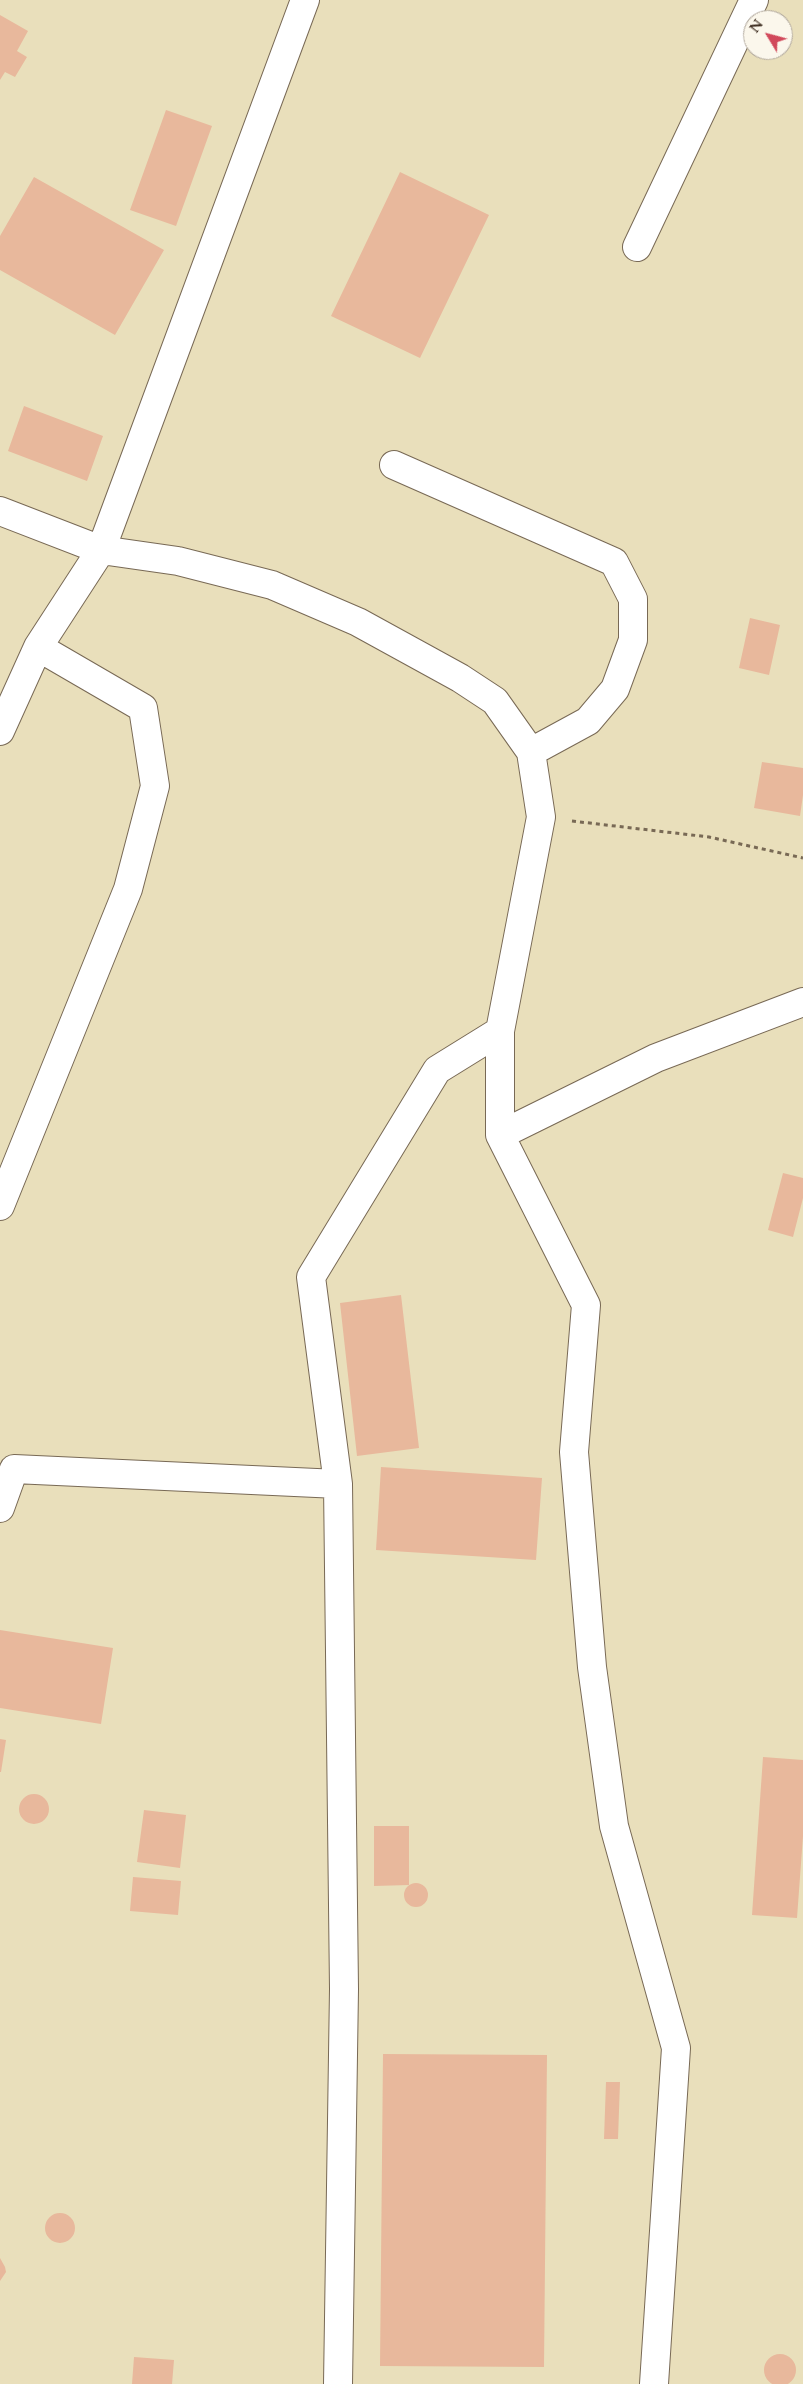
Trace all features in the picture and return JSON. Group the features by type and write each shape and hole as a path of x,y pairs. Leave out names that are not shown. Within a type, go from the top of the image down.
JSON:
{"street":[{"path":"0,731 38,647 101,550 304,0"},
{"path":"637,247 754,0"},
{"path":"394,465 614,562 633,599 633,640 615,689 588,721 531,752"},
{"path":"0,512 101,550 178,561 272,585 358,622 460,678 495,701 531,752 541,817 500,1031 500,1135 586,1305 574,1452 592,1667 614,1826 676,2048 654,2384"},
{"path":"0,1206 128,889 156,786 143,708 38,647"},
{"path":"500,1135 656,1058 803,1002"},
{"path":"338,2384 344,1989 338,1484 311,1277 437,1070 500,1031"},
{"path":"0,1508 14,1469 338,1484"}],"path":[{"path":"541,817 709,837 803,858"}],"building":[{"path":"0,15 28,31 17,51 27,57 15,77 5,72 0,80"},
{"path":"166,110 212,126 176,226 130,210"},
{"path":"400,172 489,215 420,358 331,316"},
{"path":"34,177 164,250 115,335 0,270 0,236"},
{"path":"24,406 103,436 87,481 8,451"},
{"path":"750,618 780,625 769,675 739,668"},
{"path":"762,762 803,768 803,795 800,816 754,808"},
{"path":"783,1173 803,1178 803,1198 793,1237 768,1230"},
{"path":"401,1295 419,1448 357,1456 340,1303"},
{"path":"381,1467 542,1478 536,1560 376,1550"},
{"path":"0,1630 113,1648 101,1724 0,1708"},
{"path":"0,1739 6,1740 1,1772 0,1772"},
{"path":"763,1757 803,1760 803,1836 797,1918 752,1915"},
{"path":"34,1794 45,1798 49,1809 45,1820 34,1824 23,1820 19,1809 23,1798"},
{"path":"144,1810 186,1815 180,1868 137,1862"},
{"path":"374,1826 409,1826 409,1885 374,1886"},
{"path":"133,1877 181,1881 178,1915 130,1911"},
{"path":"416,1883 421,1884 427,1890 427,1900 421,1906 416,1907 411,1906 405,1900 404,1895 405,1890 411,1884"},
{"path":"383,2054 547,2055 544,2367 380,2366"},
{"path":"606,2082 620,2082 618,2139 604,2139"},
{"path":"60,2213 71,2217 75,2228 71,2239 60,2243 49,2239 45,2228 49,2217"},
{"path":"0,2258 6,2272 0,2281"},
{"path":"780,2354 791,2359 796,2370 791,2381 780,2386 769,2381 764,2370 769,2359"},
{"path":"134,2357 174,2360 172,2384 132,2384"}]}
